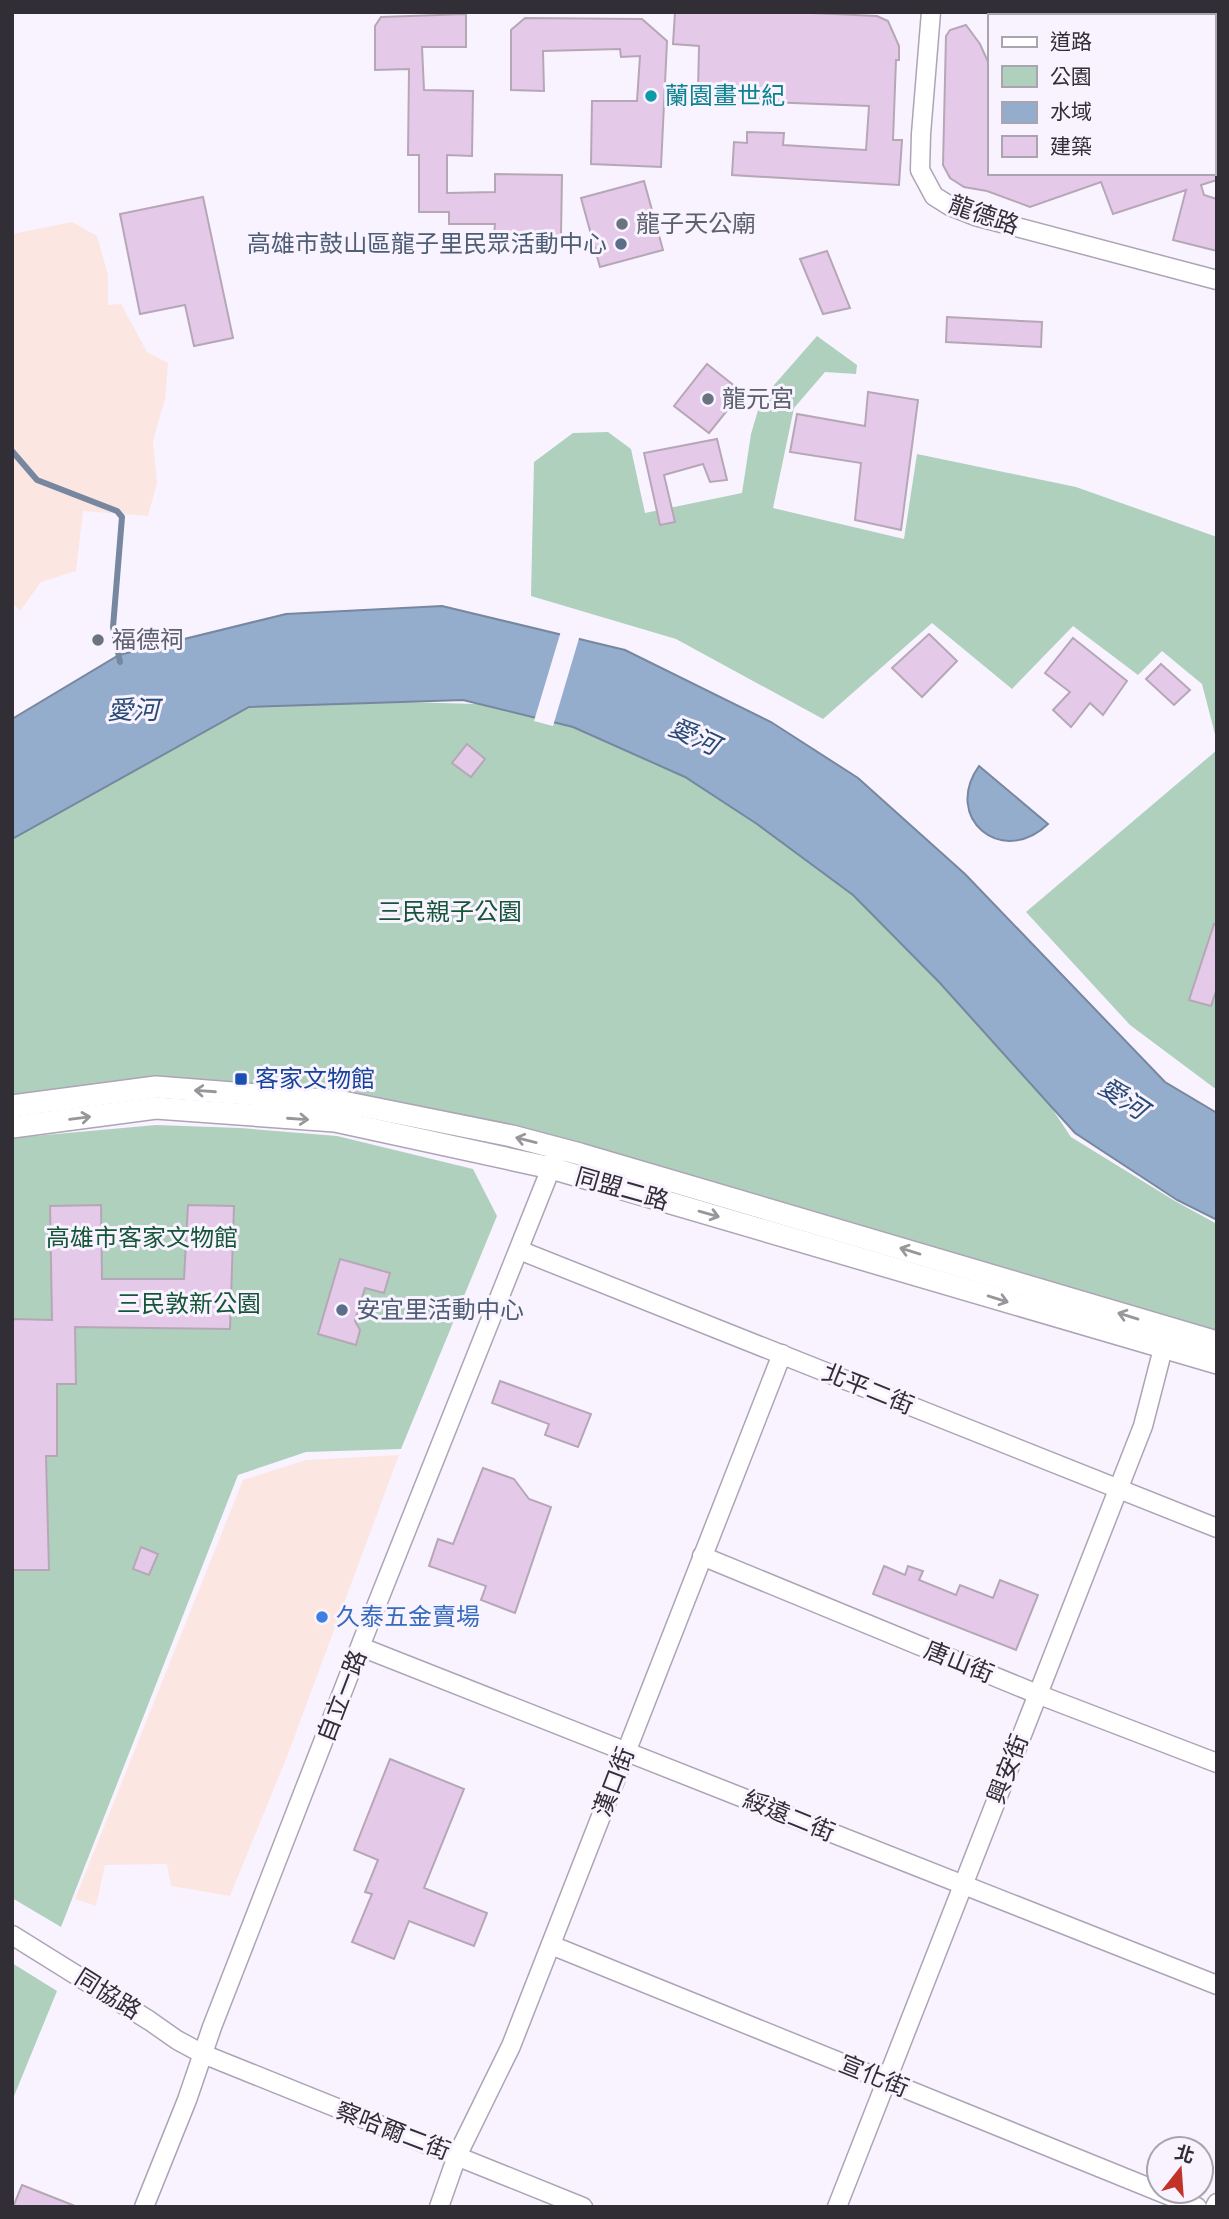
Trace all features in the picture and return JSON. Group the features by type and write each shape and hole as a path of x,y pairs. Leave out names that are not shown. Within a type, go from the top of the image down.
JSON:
{"street":[{"name":"龍德路","path":"931,12 920,170 934,196 975,216 1217,280"},
{"path":"1087,12 1121,14"},
{"name":"同盟二路","path":"12,1106 156,1087 338,1101 512,1136 555,1158"},
{"name":"同盟二路","path":"12,1127 156,1108 335,1121 555,1158 1166,1338 1217,1363"},
{"name":"自立一路","path":"144,2207 361,1647 555,1158"},
{"name":"北平二街","path":"519,1250 1217,1528"},
{"name":"同盟二路","path":"1166,1338 1217,1342"},
{"name":"興安街","path":"837,2207 1143,1426 1166,1338"},
{"name":"漢口街","path":"439,2207 457,2156 511,2046 782,1354"},
{"name":"唐山街","path":"702,1556 1037,1694 1217,1763"},
{"name":"綏遠二街","path":"361,1647 1217,1985"},
{"name":"同協路","path":"12,1935 203,2054"},
{"name":"宣化街","path":"551,1945 1197,2207"},
{"name":"察哈爾二街","path":"203,2054 583,2207"}],"shaded area":[{"path":"72,222 97,236 108,275 108,305 121,304 147,352 168,363 165,399 153,441 157,483 148,516 83,511 76,571 41,582 20,611 12,603 12,234"},
{"path":"399,1455 288,1754 230,1896 171,1886 167,1864 105,1865 96,1906 75,1899 243,1480 306,1460"}],"green space":[{"path":"817,336 857,365 856,374 825,372 794,408 773,508 904,539 917,454 1076,487 1217,537 1217,742 1202,684 1162,651 1138,675 1073,626 1012,689 932,623 823,719 676,639 531,596 534,462 573,433 608,432 631,449 645,513 742,493 751,434 761,400"},
{"name":"三民親子公園","path":"403,702 478,704 573,727 685,777 757,824 853,895 939,982 1047,1101 1071,1137 1217,1224 1217,1339 445,1123 12,1108 12,837 249,707"},
{"path":"1217,750 1217,1090 1130,1025 1026,912"},
{"name":"三民敦新公園","path":"156,1125 240,1128 337,1136 473,1169 497,1216 401,1449 306,1452 238,1475 61,1927 12,1898 12,1138"},
{"path":"12,1963 57,1991 12,2101"}],"water":[{"name":"愛河","path":"442,606 625,650 771,722 858,778 965,874 1165,1082 1217,1113 1217,1220 1177,1200 1075,1133 939,982 853,895 757,824 685,777 573,727 463,700 249,707 12,839 12,719 119,655 286,614"},
{"path":"979,766 1048,824 1030,836 1013,841 996,839 982,831 972,819 968,803 969,785"}],"pier":[{"path":"561,631 580,635 553,726 534,721"}],"building":[{"path":"675,12 790,12 877,16 888,21 899,46 899,60 896,60 893,140 902,140 899,185 732,175 734,142 747,143 747,132 784,133 783,145 866,150 869,106 768,102 768,99 716,97 716,94 698,93 699,46 673,44"},
{"path":"466,14 466,47 422,47 424,90 473,91 472,156 447,155 447,193 495,192 495,174 562,175 561,237 494,235 495,224 449,224 449,212 419,212 419,155 408,155 409,69 375,70 375,26 381,17"},
{"name":"蘭園畫世紀","path":"525,18 642,19 667,41 661,167 591,164 592,101 637,101 640,56 621,57 620,49 543,51 544,91 511,90 511,30"},
{"path":"966,25 980,44 988,62 988,175 1217,173 1217,180 1201,185 1204,195 1217,199 1217,251 1173,240 1186,190 1113,214 1101,182 1030,207 987,191 964,187 950,178 943,165 946,36 950,30"},
{"name":"龍子天公廟","path":"644,181 663,250 600,267 581,198"},
{"path":"203,197 233,338 194,346 185,305 140,314 120,214"},
{"path":"827,251 850,308 823,314 800,259"},
{"path":"947,317 1042,322 1041,347 946,342"},
{"name":"龍元宮","path":"707,364 742,392 709,433 674,406"},
{"path":"868,392 918,400 901,530 855,520 861,463 790,452 797,414 865,426"},
{"path":"717,439 727,480 710,482 703,464 664,475 675,522 660,525 644,453"},
{"path":"929,634 957,661 922,697 892,668"},
{"path":"1073,638 1127,681 1103,715 1090,703 1071,727 1053,710 1070,692 1045,673"},
{"path":"1161,664 1190,690 1174,705 1146,679"},
{"path":"467,744 485,759 471,777 452,763"},
{"path":"1214,924 1217,925 1217,988 1211,1006 1189,1000"},
{"path":"101,1205 102,1279 184,1279 188,1205 234,1206 230,1329 75,1327 76,1384 57,1384 57,1456 46,1456 49,1570 12,1570 12,1319 52,1320 50,1206"},
{"name":"安宜里活動中心","path":"340,1259 390,1273 384,1293 365,1288 355,1321 360,1330 356,1345 318,1334"},
{"path":"500,1381 591,1414 578,1447 545,1435 549,1424 492,1403"},
{"path":"483,1468 514,1479 529,1499 551,1507 515,1613 481,1600 486,1586 429,1566 438,1539 453,1544"},
{"path":"141,1547 158,1554 149,1575 133,1569"},
{"path":"884,1566 905,1575 908,1566 923,1571 919,1580 956,1595 960,1585 993,1598 1000,1580 1038,1595 1016,1650 873,1594"},
{"path":"390,1759 464,1789 424,1888 487,1913 474,1946 409,1921 394,1959 352,1942 372,1894 365,1892 378,1860 354,1850"},
{"path":"22,2185 75,2206 75,2207 13,2207"}],"waterway":[{"path":"12,451 37,480 117,511 122,517 113,627 120,662"}],"place":[{"name":"蘭園畫世紀","path":"651,96"},
{"name":"龍子天公廟","path":"622,224"},
{"name":"高雄市鼓山區龍子里民眾活動中心","path":"621,244"},
{"name":"龍元宮","path":"708,399"},
{"name":"福德祠","path":"98,640"},
{"name":"客家文物館","path":"241,1079"},
{"name":"安宜里活動中心","path":"342,1310"},
{"name":"久泰五金賣場","path":"322,1617"}],"park label":[{"name":"高雄市客家文物館","path":"142,1238"}]}
